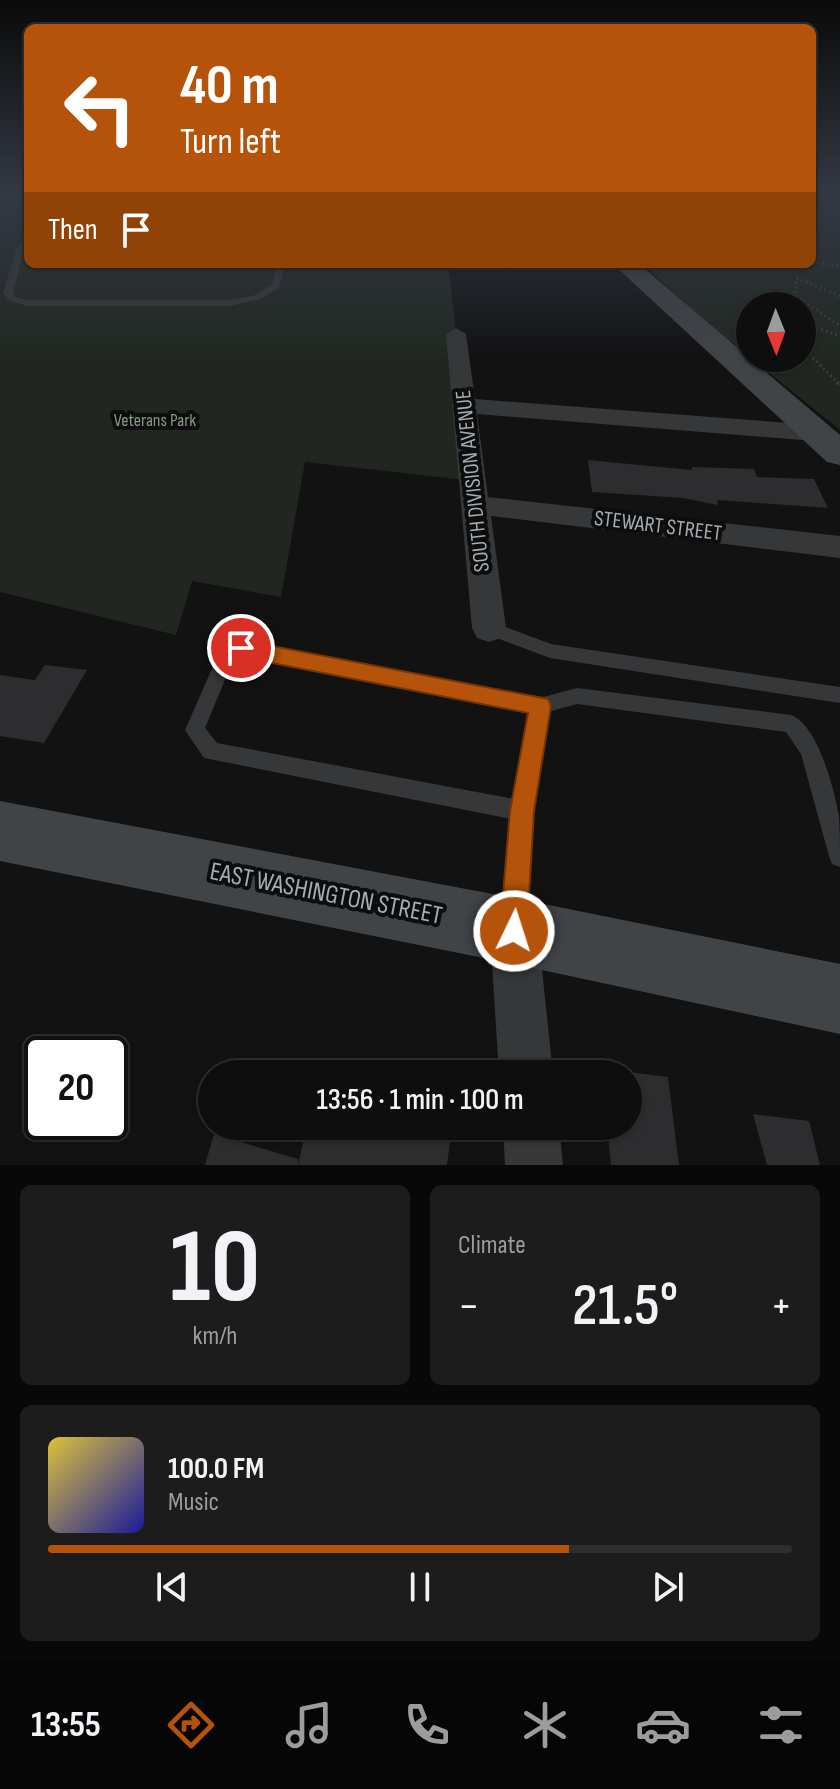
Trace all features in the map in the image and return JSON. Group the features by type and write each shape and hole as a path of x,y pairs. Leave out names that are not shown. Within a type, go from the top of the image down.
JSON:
{"main road":[{"path":"629,268 840,454"},
{"name":"EAST WASHINGTON STREET","path":"0,831 514,931 840,999"}],"street":[{"name":"SOUTH DIVISION AVENUE","path":"456,334 489,628"},
{"path":"466,406 815,433"},
{"name":"STEWART STREET","path":"477,505 840,547"},
{"path":"514,931 525,1060"},
{"path":"532,1140 534,1165"}],"lane":[{"path":"20,249 8,293 13,299 28,303 229,303 258,297 276,285 280,268"},
{"path":"489,628 550,651 840,695"},
{"path":"522,811 211,751 195,730 225,658 241,648 540,706 577,696 791,724 810,750 840,856"},
{"path":"514,931 522,811 540,706"}],"path":[{"path":"816,263 838,266 840,272"},
{"path":"840,296 797,278 794,294 840,326"},
{"path":"816,328 840,336"},
{"path":"816,361 840,385"}],"green space":[{"name":"Veterans Park","path":"0,249 24,249 24,268 448,268 474,481 305,462 281,597 192,581 176,635 0,592"},
{"path":"816,249 840,249 840,430 768,372 816,372 816,292 736,292 736,346 689,308 648,268 816,268"}],"building":[{"path":"588,460 692,470 692,467 754,469 757,477 814,479 828,508 717,500 718,505 683,498 592,492"},
{"path":"45,665 87,670 44,743 0,736 0,675 35,680"},
{"path":"642,1074 668,1077 679,1165 611,1165 608,1140 642,1140"},
{"path":"753,1114 809,1121 820,1165 767,1165"},
{"path":"212,1140 234,1140 298,1159 298,1165 205,1165"},
{"path":"304,1140 450,1140 447,1165 298,1165"}],"route":[{"path":"241,648 540,706 522,811 514,931"}]}
